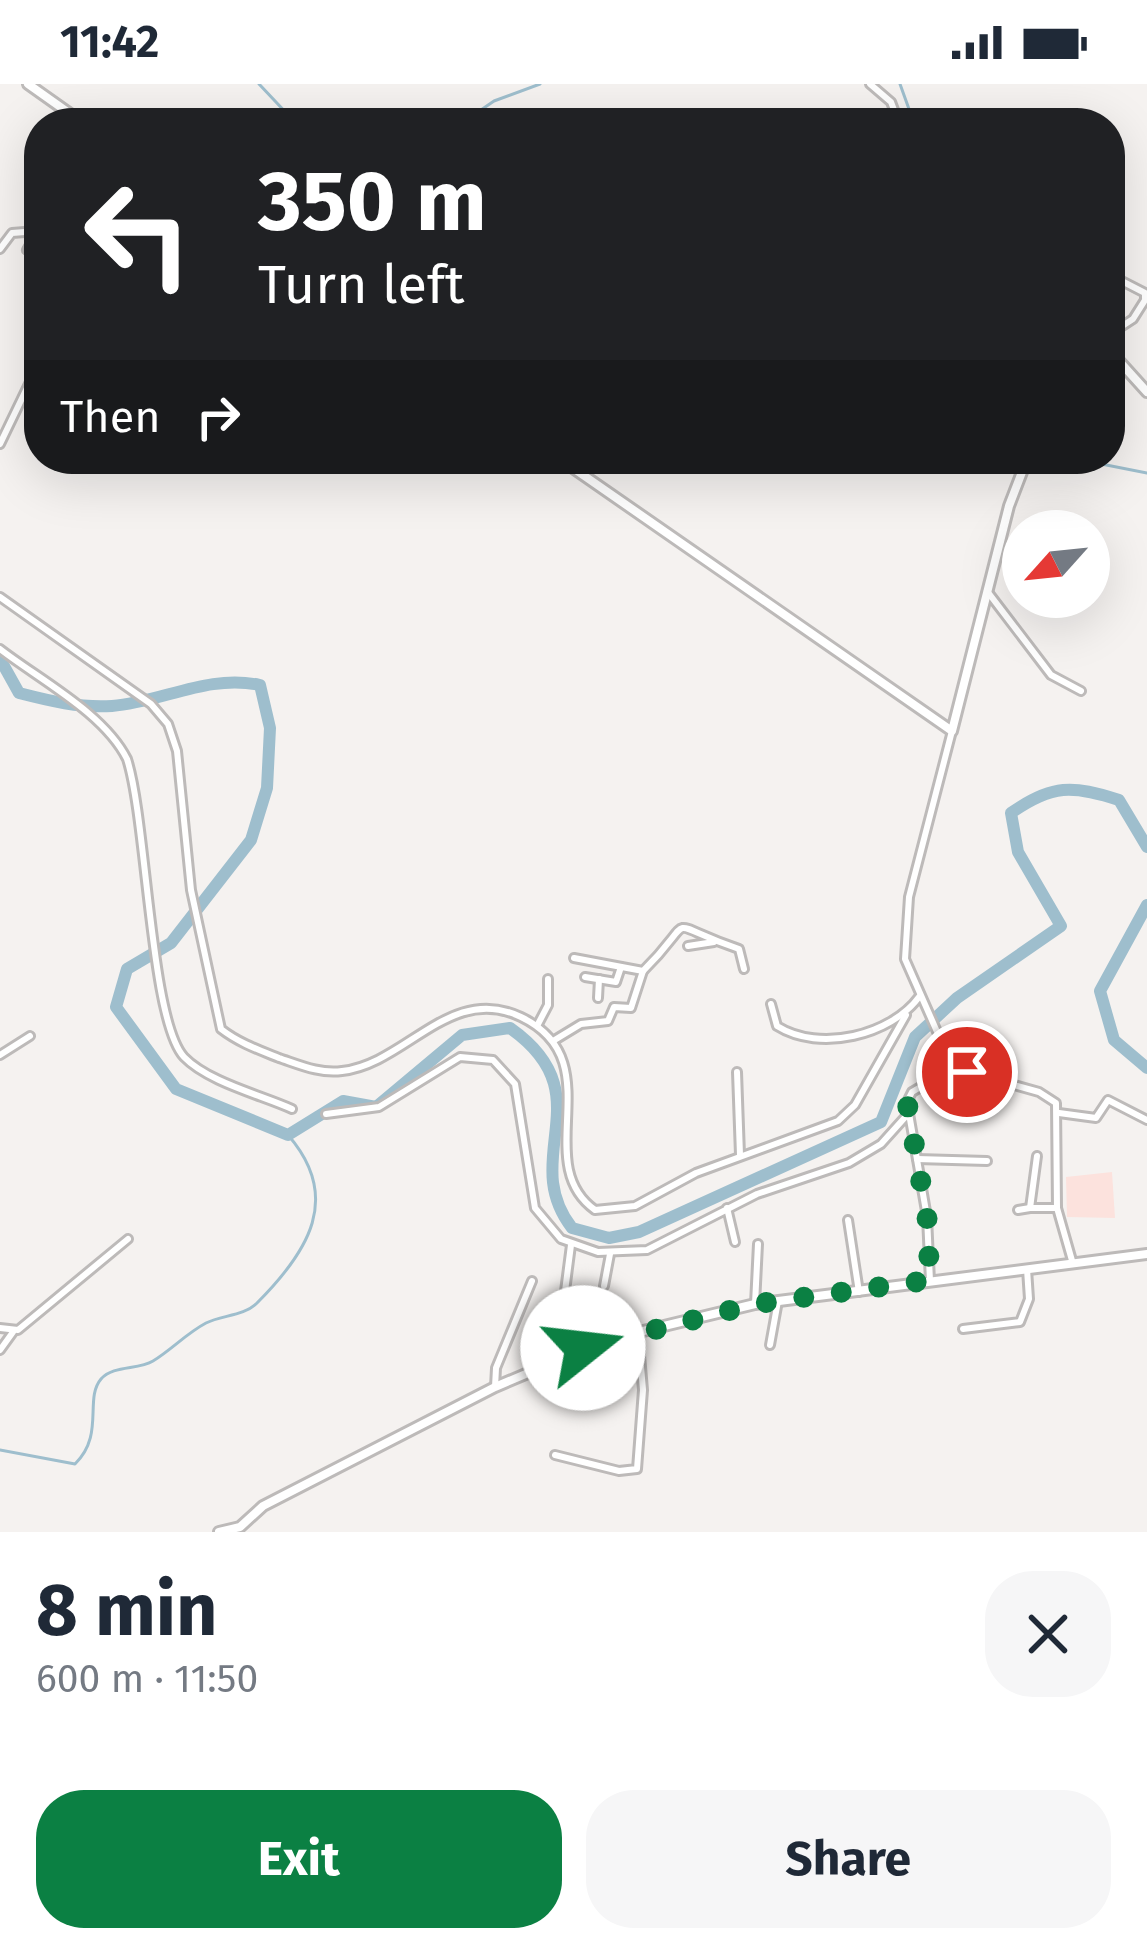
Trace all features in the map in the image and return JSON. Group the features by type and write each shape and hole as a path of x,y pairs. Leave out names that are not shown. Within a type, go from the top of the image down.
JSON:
{"street":[{"path":"28,84 62,108"},
{"path":"870,84 893,108"},
{"path":"0,249 12,233 24,231"},
{"path":"1125,324 1146,295"},
{"path":"1125,368 1147,392"},
{"path":"0,444 24,394"},
{"path":"582,474 952,731"},
{"path":"953,1068 905,959 909,897 987,591 1022,474"},
{"path":"987,591 1051,675 1081,691"},
{"path":"0,597 152,704 168,724 177,751 197,926 216,1020 229,1036 309,1069 344,1071 448,1016 496,1009 539,1022 567,1070 567,1153 576,1191 596,1210 635,1206 740,1155 848,1113 906,1015 921,1000"},
{"path":"1,649 119,744 130,768 170,1028 184,1057 292,1109"},
{"path":"553,1041 581,1024 608,1021 614,1007 631,1008 643,971 678,927 698,929 739,949 744,969"},
{"path":"688,946 718,942"},
{"path":"574,958 643,971"},
{"path":"585,977 616,982 621,967"},
{"path":"539,1022 548,979"},
{"path":"598,998 599,979"},
{"path":"771,1004 777,1026 800,1036 862,1034 906,1015"},
{"path":"0,1055 29,1036"},
{"path":"326,1114 379,1107 474,1054 503,1066 515,1084 535,1208 551,1232 571,1247 610,1254 646,1250 727,1208 870,1152 908,1114"},
{"path":"930,1280 908,1114 913,1092 953,1068 1039,1092 1056,1103 1057,1208 1072,1264"},
{"path":"737,1072 740,1155"},
{"path":"1059,1113 1094,1118 1108,1100 1147,1120"},
{"path":"1030,1208 1037,1156"},
{"path":"917,1159 987,1161"},
{"path":"727,1208 735,1242"},
{"path":"1018,1210 1057,1208"},
{"path":"848,1220 859,1292"},
{"path":"0,1351 13,1332 128,1239"},
{"path":"755,1304 758,1244"},
{"path":"564,1299 571,1247"},
{"path":"604,1286 610,1254"},
{"path":"219,1532 232,1532 263,1506 495,1387 583,1348 755,1304 1147,1255"},
{"path":"963,1329 1020,1322 1028,1299 1027,1269"},
{"path":"495,1387 505,1343 532,1282"},
{"path":"770,1345 778,1301"},
{"path":"0,1328 13,1332"},
{"path":"555,1455 622,1472 637,1468 643,1390 638,1332"}],"shaded area":[{"path":"1112,1172 1115,1218 1067,1217 1066,1177"}],"waterway":[{"path":"259,84 282,108"},
{"path":"484,108 540,84"},
{"path":"900,84 909,108"},
{"path":"1125,469 1147,473"},
{"path":"0,659 19,693 76,705 131,703 222,683 260,685 270,728 267,788 251,840 171,943 127,969 116,1007 176,1089 288,1135 343,1101 376,1107 462,1035 510,1028 538,1053 552,1078 557,1102 552,1176 557,1202 572,1228 609,1238 639,1232 881,1122 915,1037 957,998 1061,926 1018,852 1011,813 1051,792 1103,795 1119,800 1147,847"},
{"path":"1147,905 1100,991 1114,1040 1147,1068"},
{"path":"0,1450 75,1464 89,1441 101,1379 153,1361 206,1323 252,1307 275,1283 304,1243 316,1202 304,1158 288,1135"}],"route":[{"path":"583,1348 755,1304 930,1280 927,1217 907,1102 913,1092 938,1075 953,1068 967,1072"}]}
